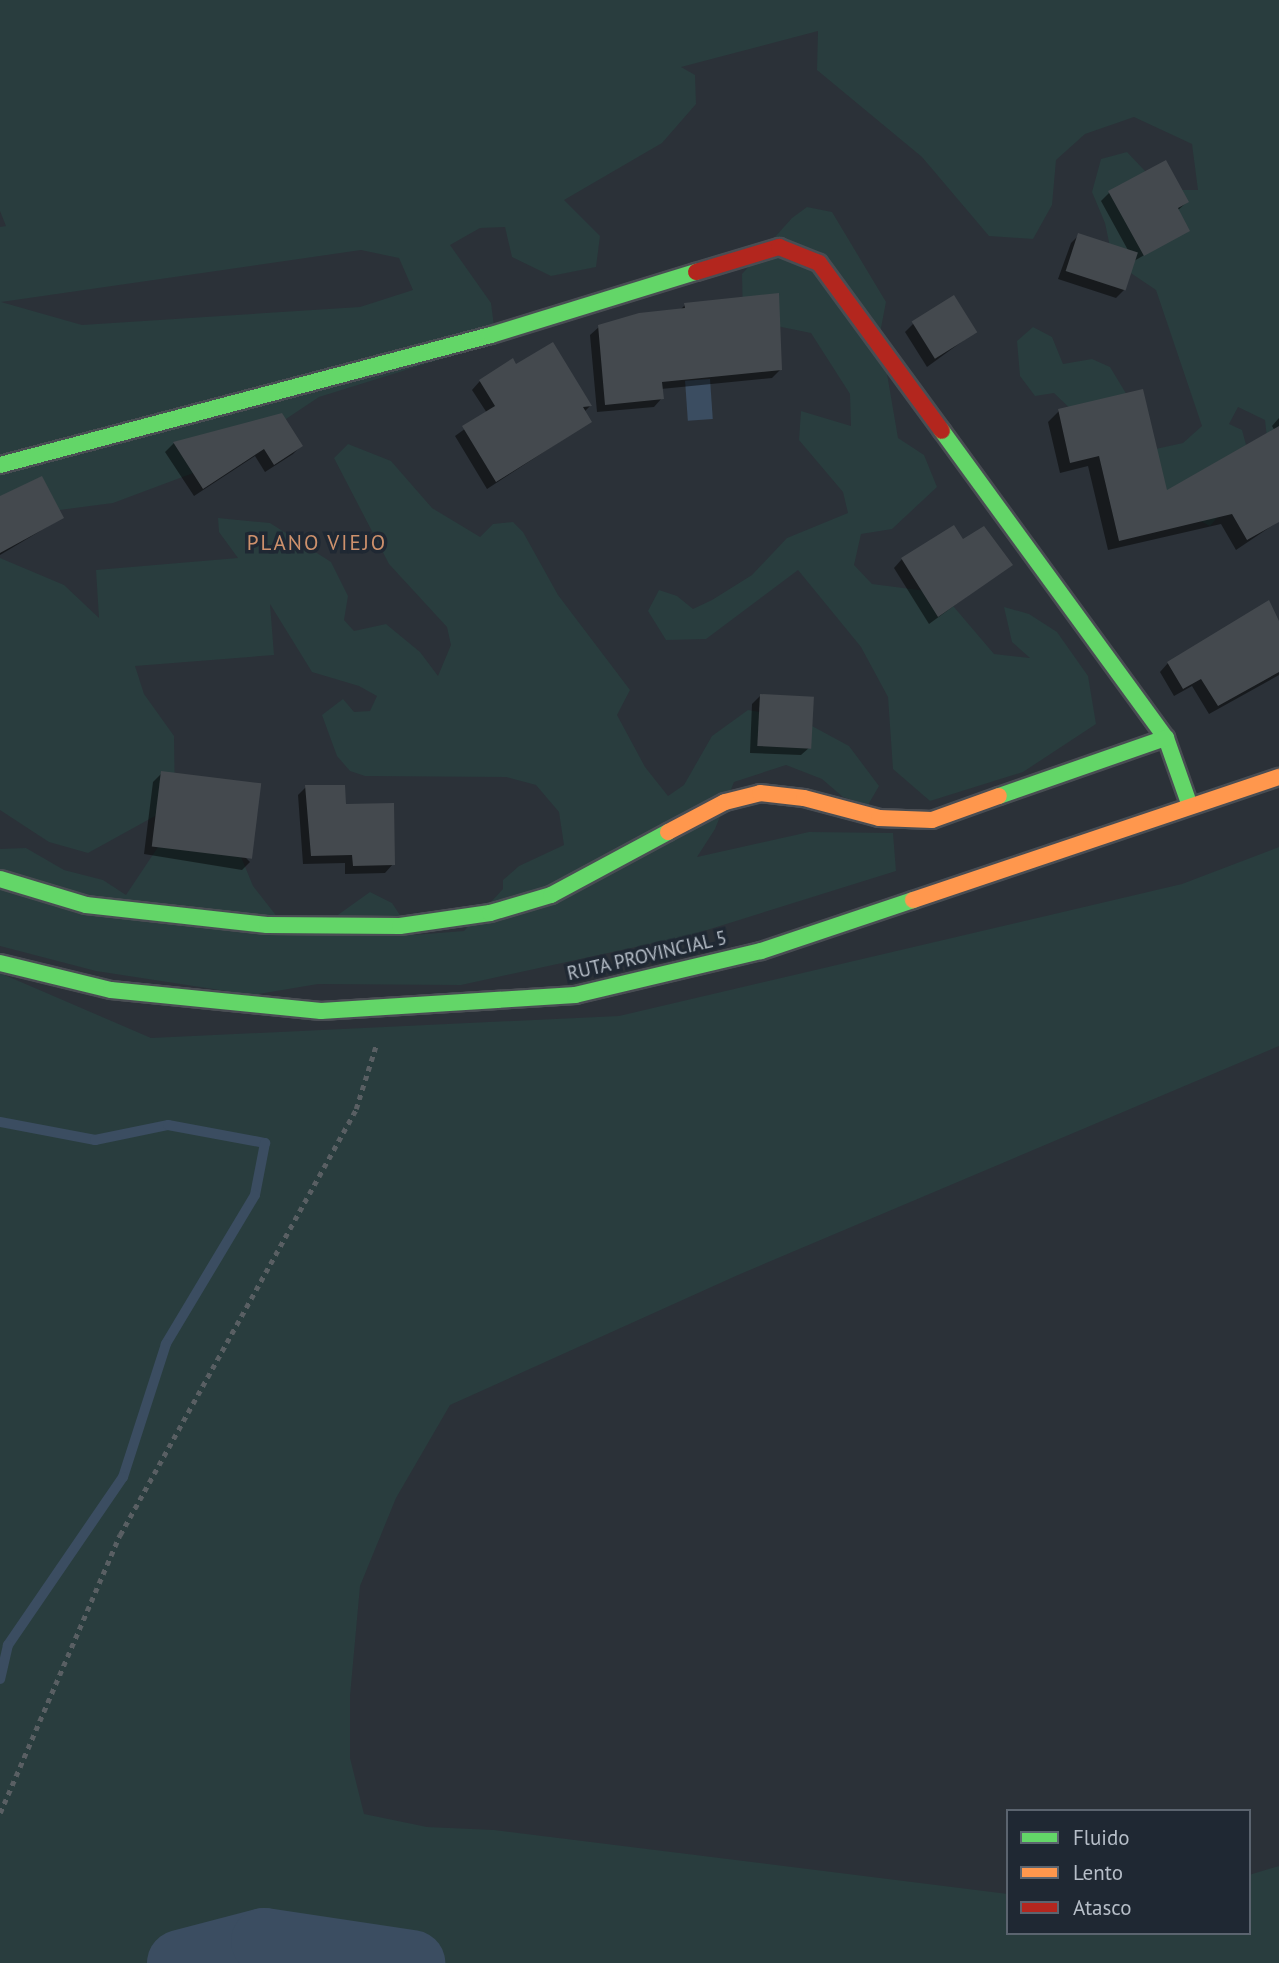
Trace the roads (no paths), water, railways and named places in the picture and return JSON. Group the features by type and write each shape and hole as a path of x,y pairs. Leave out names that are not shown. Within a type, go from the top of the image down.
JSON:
{"street":[{"path":"0,465 491,335 779,247 819,263 1166,738 1190,806"},
{"path":"0,879 99,906 267,925 400,926 490,913 551,895 724,802 748,796 803,798 879,818 932,820 1166,738"},
{"name":"RUTA PROVINCIAL 5","path":"0,963 111,990 232,1005 386,1010 575,995 761,951 1279,777"}],"water":[{"path":"710,379 713,419 688,421 685,381"}],"waterway":[{"path":"0,1122 95,1140 168,1125 265,1143 255,1195 166,1344 123,1477 8,1645 0,1679"},
{"path":"180,1963 264,1941 412,1963"}],"district":[{"name":"PLANO VIEJO","path":"317,543"}]}
